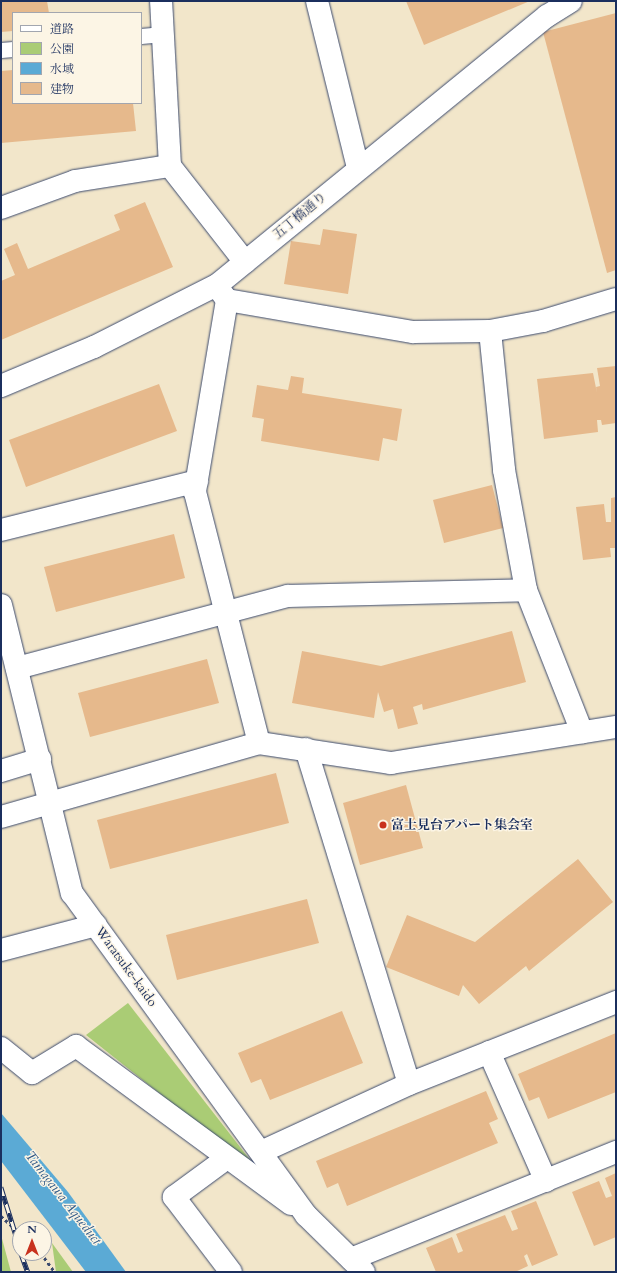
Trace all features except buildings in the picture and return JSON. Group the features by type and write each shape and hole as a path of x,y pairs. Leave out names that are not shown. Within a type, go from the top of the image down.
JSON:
{"street":[{"path":"161,1 170,166 245,262"},
{"path":"317,1 358,168"},
{"name":"五丁橋通り","path":"1,386 222,292 245,262 358,168 547,16 571,1"},
{"path":"1,208 75,181 170,166"},
{"path":"259,743 195,492 222,292 413,332 490,331 543,321 616,299"},
{"path":"490,331 504,470 526,590 582,732"},
{"path":"1,530 197,481"},
{"path":"17,668 288,596 526,590"},
{"name":"Waratsuke-kaido","path":"1,605 72,893 306,1215 358,1266"},
{"path":"1,817 259,743 391,762 616,727"},
{"path":"306,749 409,1084"},
{"path":"1,771 40,759"},
{"path":"1,950 96,925"},
{"path":"261,1152 409,1084 616,1002"},
{"path":"1,1048 32,1073 76,1046 306,1215"},
{"path":"489,1052 546,1181"},
{"path":"358,1266 546,1181 616,1152"},
{"path":"227,1158 174,1198 231,1272"}],"lane":[{"path":"142,36 163,34"},
{"path":"1,50 12,49"}],"path":[{"path":"1,1216 12,1226"},
{"path":"47,1261 55,1272"}],"green space":[{"path":"128,1003 261,1174 86,1035"},
{"path":"1,1235 11,1272 1,1272"},
{"path":"52,1243 73,1272 56,1272"}],"water":[{"name":"Tamagawa Aqueduct","path":"1,1113 68,1192 126,1272 86,1272 52,1228 52,1221 47,1221 1,1161"}],"railway":[{"path":"1,1187 12,1222"},
{"path":"24,1261 28,1272"}],"place":[{"name":"富士見台アパート集会室","path":"383,825"}]}
